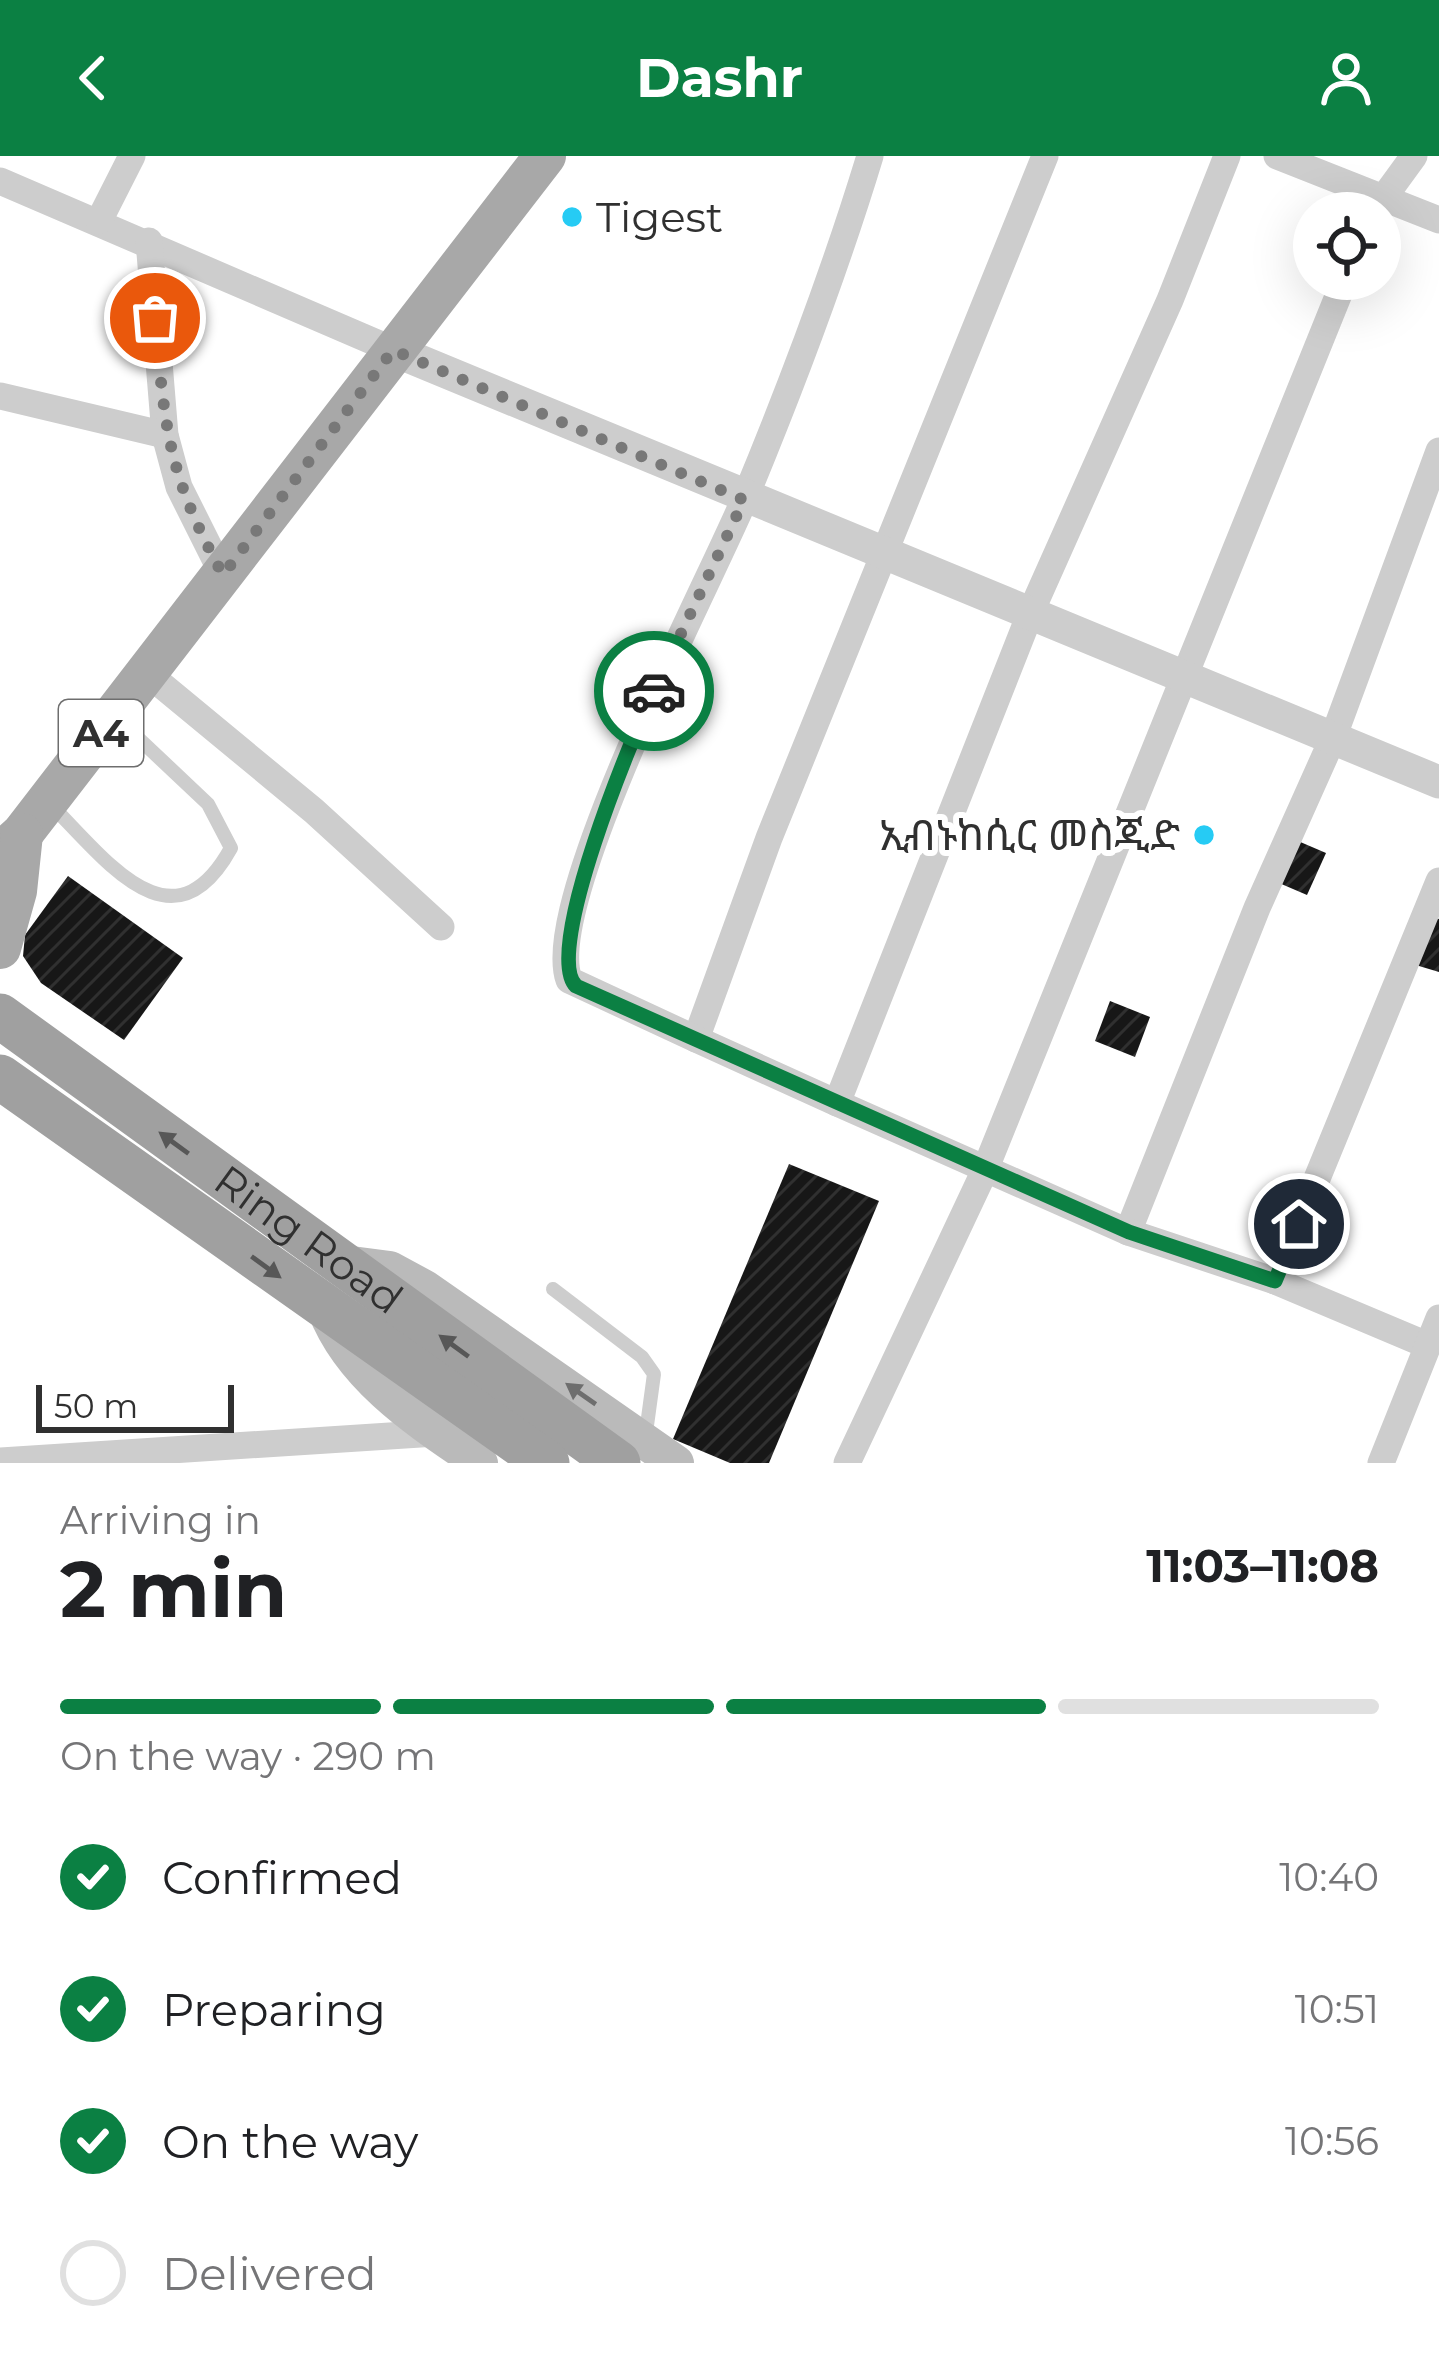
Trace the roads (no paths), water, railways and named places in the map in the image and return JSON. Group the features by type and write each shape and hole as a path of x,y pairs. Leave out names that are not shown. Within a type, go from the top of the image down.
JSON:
{"highway":[{"name":"Ring Road","path":"0,1016 336,1262 631,1451"},
{"name":"Ring Road","path":"0,1076 547,1463"}],"main road":[{"name":"A4","path":"23,830 545,156"},
{"path":"0,948 16,891 23,830"},
{"path":"325,1309 354,1362 436,1433 480,1463"},
{"path":"631,1451 676,1463"}],"street":[{"path":"98,221 132,156"},
{"path":"870,156 744,500 644,711 604,818 566,952 566,971 576,986 985,1170 1129,1232 1275,1281 1430,1354"},
{"path":"696,1039 770,838 1045,156"},
{"path":"837,1103 1030,614 1228,156"},
{"path":"1277,156 1350,192"},
{"path":"1387,192 1414,156"},
{"path":"0,181 744,500 1439,782"},
{"path":"1401,211 1439,220"},
{"path":"148,241 165,435 179,488 223,575"},
{"path":"847,1463 985,1170 1336,300"},
{"path":"0,396 165,435"},
{"path":"1129,1232 1257,908 1334,738 1439,451"},
{"path":"147,673 314,811 441,927"},
{"path":"1275,1281 1439,880"},
{"path":"1381,1463 1430,1354 1439,1318"},
{"path":"0,1461 436,1433"}],"lane":[{"path":"23,830 150,896 176,898 214,880 231,848 223,824 114,716"},
{"path":"553,1289 642,1357 654,1374 631,1451"}],"place":[{"name":"Tigest","path":"572,217"},
{"name":"ኢብኑከሲር መስጂድ","path":"1204,835"}]}
